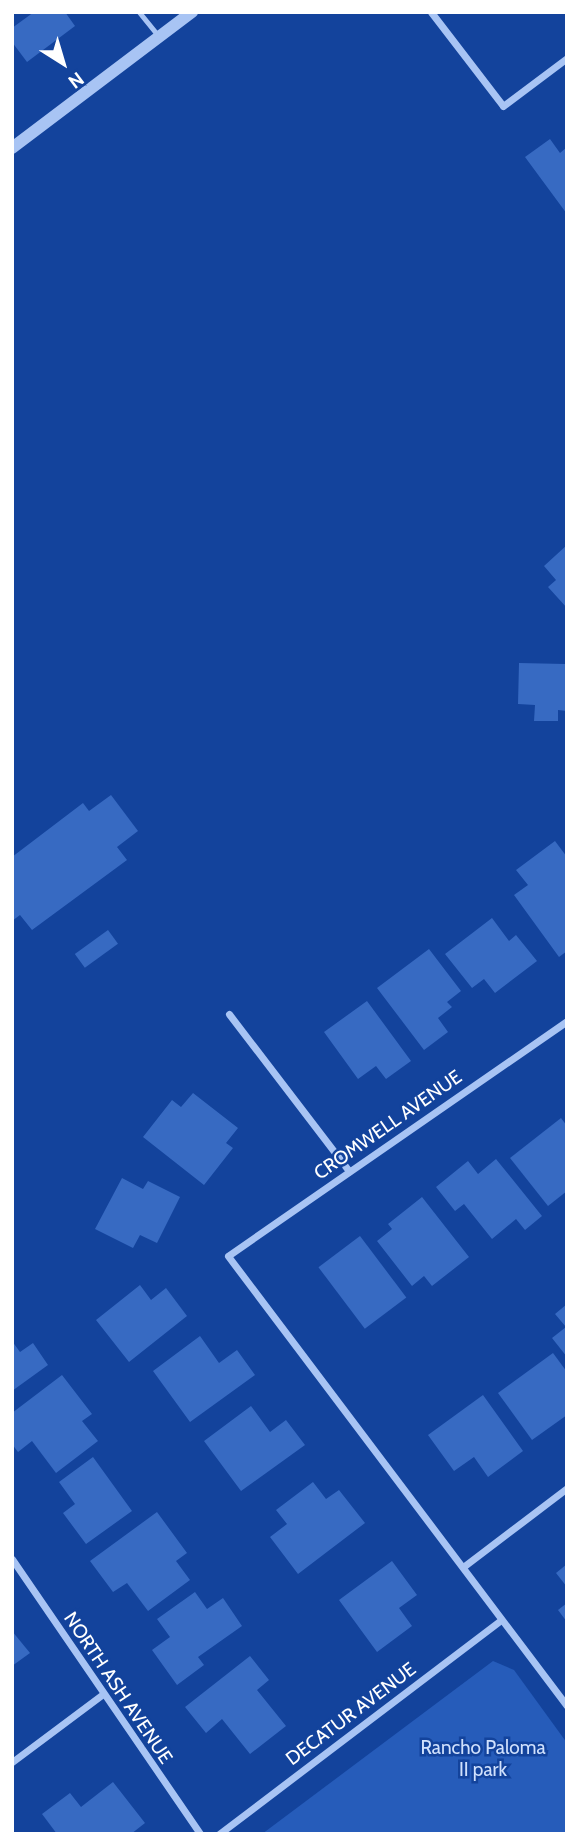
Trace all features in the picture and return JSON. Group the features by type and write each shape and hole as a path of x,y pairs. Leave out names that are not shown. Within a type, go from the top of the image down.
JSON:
{"street":[{"path":"12,148 192,12"},
{"path":"431,12 503,106 567,58"},
{"path":"229,1014 349,1171"},
{"name":"CROMWELL AVENUE","path":"463,1567 228,1256 567,1021"},
{"path":"567,1488 463,1567 567,1706"},
{"name":"NORTH ASH AVENUE","path":"12,1559 200,1834"},
{"name":"DECATUR AVENUE","path":"219,1834 502,1619"},
{"path":"12,1762 103,1694"}],"lane":[{"path":"139,12 159,37"}],"green space":[{"name":"Rancho Paloma II park","path":"493,1661 514,1670 567,1743 567,1834 262,1834"}],"building":[{"path":"34,12 65,12 75,26 27,62 12,42 12,28"},
{"path":"550,139 560,153 567,147 567,214 525,157"},
{"path":"567,545 567,608 548,587 556,580 544,566"},
{"path":"519,663 565,664 567,711 558,710 558,721 534,721 535,705 518,704"},
{"path":"111,795 138,831 117,847 127,860 32,930 20,915 12,921 12,857 83,803 89,811"},
{"path":"555,841 567,857 567,951 559,957 514,895 528,885 516,870"},
{"path":"492,918 509,941 516,935 537,961 495,993 484,979 472,988 445,954"},
{"path":"108,930 118,944 85,968 75,954"},
{"path":"429,949 461,991 447,1002 452,1007 438,1018 448,1032 424,1050 377,988"},
{"path":"367,1001 411,1061 386,1079 376,1066 358,1079 324,1032"},
{"path":"193,1093 238,1128 226,1143 233,1148 204,1185 143,1137 172,1100 181,1107"},
{"path":"561,1118 567,1126 567,1191 548,1206 510,1158"},
{"path":"496,1159 542,1216 525,1230 516,1219 492,1239 464,1204 455,1211 436,1187 468,1161 478,1174"},
{"path":"122,1178 143,1189 148,1181 180,1197 157,1243 140,1235 133,1248 95,1229"},
{"path":"422,1197 469,1257 432,1286 424,1276 412,1286 377,1241 392,1229 388,1224"},
{"path":"360,1236 406,1297 365,1329 318,1267"},
{"path":"140,1285 151,1300 166,1288 187,1316 129,1362 96,1320"},
{"path":"567,1304 567,1357 552,1338 566,1327 555,1314"},
{"path":"200,1336 219,1363 237,1350 255,1375 190,1422 153,1371"},
{"path":"12,1341 20,1352 33,1343 48,1365 12,1391"},
{"path":"553,1353 567,1372 567,1415 532,1440 498,1393"},
{"path":"62,1375 92,1414 82,1421 98,1441 56,1473 32,1441 18,1452 12,1444 12,1413"},
{"path":"483,1395 523,1451 488,1477 474,1457 454,1471 428,1435"},
{"path":"251,1406 270,1432 286,1420 305,1445 241,1491 204,1441"},
{"path":"93,1457 132,1511 86,1544 63,1513 75,1504 59,1482"},
{"path":"313,1482 326,1499 339,1490 365,1523 298,1574 270,1537 287,1524 276,1510"},
{"path":"157,1512 187,1553 176,1561 190,1580 148,1611 127,1583 113,1592 90,1561"},
{"path":"392,1561 417,1595 399,1608 412,1626 377,1652 339,1600"},
{"path":"567,1564 567,1587 556,1573"},
{"path":"195,1592 207,1609 223,1598 242,1626 198,1657 204,1665 177,1685 152,1650 170,1637 157,1619"},
{"path":"567,1603 567,1622 558,1610"},
{"path":"12,1631 30,1653 12,1666"},
{"path":"250,1656 269,1680 257,1690 286,1726 250,1754 222,1719 206,1733 185,1707"},
{"path":"113,1782 145,1823 131,1834 57,1834 42,1814 70,1793 81,1807"}]}
